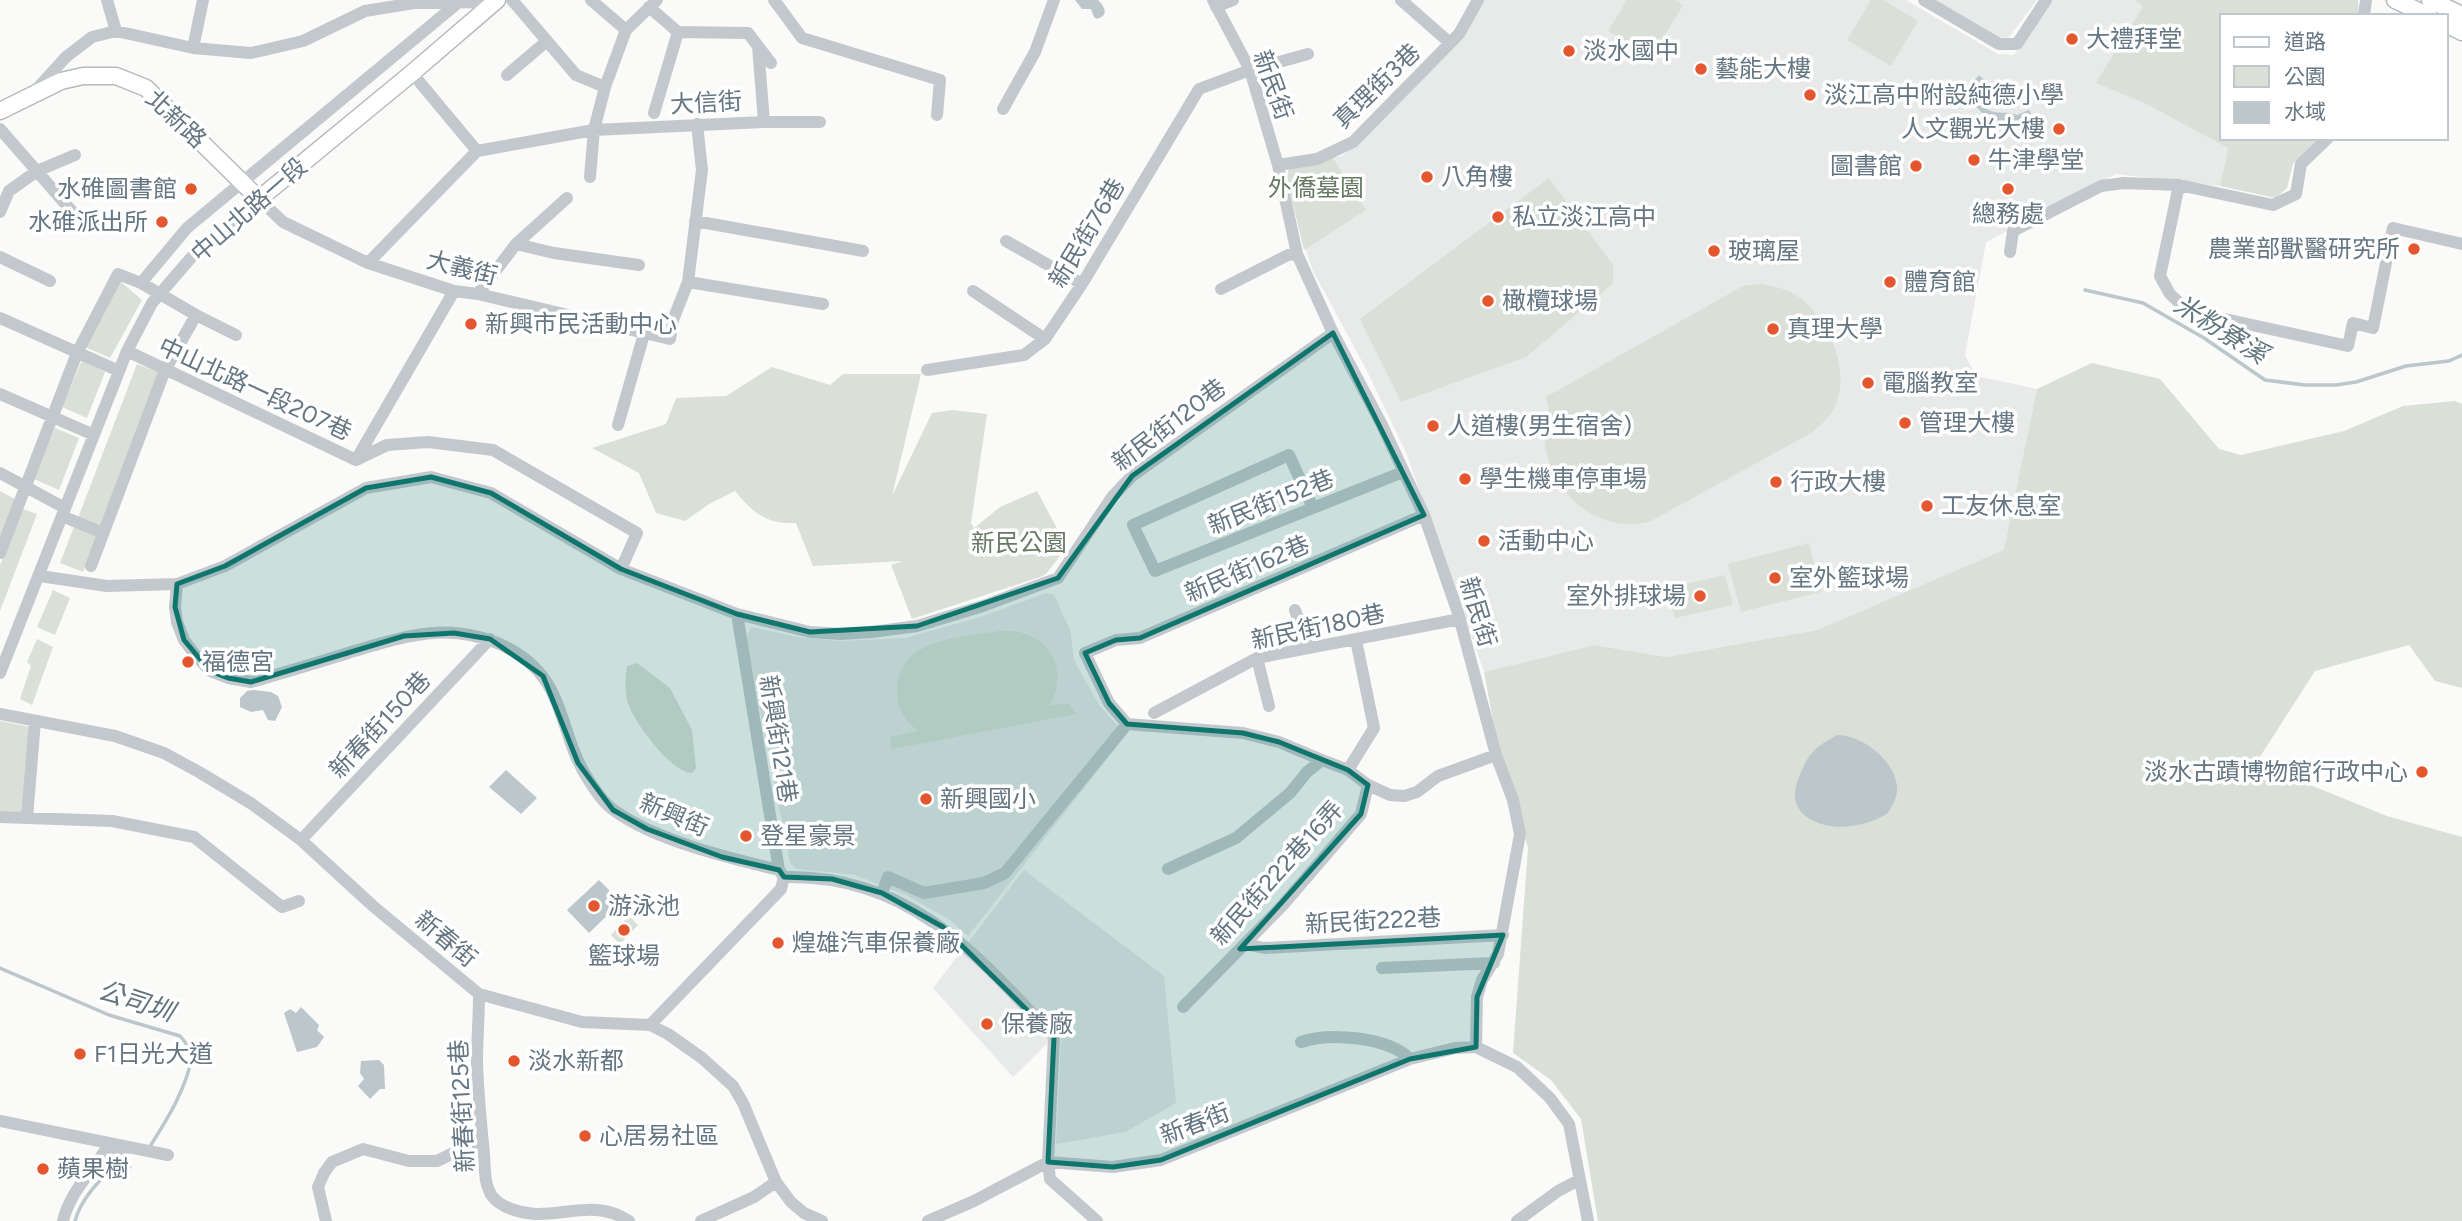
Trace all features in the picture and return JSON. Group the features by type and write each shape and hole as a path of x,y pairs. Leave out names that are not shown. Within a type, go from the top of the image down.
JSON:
{"main road":[{"path":"2395,0 2425,14"},
{"path":"2430,0 2462,15"},
{"name":"中山北路一段","path":"259,199 495,1"},
{"name":"北新路","path":"0,111 61,81 83,76 116,76 146,88 259,199"}],"street":[{"path":"107,0 116,31"},
{"path":"193,48 204,0"},
{"path":"512,0 576,75 605,87"},
{"path":"591,0 626,30"},
{"path":"774,0 802,38 940,80 937,115"},
{"path":"1003,109 1035,52 1054,0"},
{"path":"1215,3 1233,0"},
{"path":"1401,0 1450,43"},
{"name":"真理街3巷","path":"1278,165 1317,159 1353,142 1460,34 1478,0"},
{"path":"1924,0 1998,44 2017,44 2046,0"},
{"path":"29,98 66,57 92,37 116,31 193,48 251,53 303,41 361,6 495,1"},
{"path":"141,283 187,228 460,2"},
{"path":"590,177 594,130 605,87 626,30 653,3 678,32 748,33 771,63"},
{"name":"新民街","path":"1215,3 1250,70 1278,165 1297,254 1333,333 1369,400 1424,515 1460,619 1496,755 1513,800 1520,834 1503,935 1494,963 1482,980 1477,998 1476,1047"},
{"path":"654,113 678,32"},
{"path":"507,75 547,41"},
{"path":"758,46 764,122"},
{"name":"新民街76巷","path":"928,370 1024,355 1045,339 1082,285 1199,89 1250,70 1308,54"},
{"path":"368,262 477,151 412,73"},
{"name":"大信街","path":"477,151 594,130 697,124 820,122"},
{"path":"697,124 702,170 688,282 822,304"},
{"path":"0,129 83,224"},
{"path":"2010,252 2013,231 2101,186 2124,183 2179,186 2273,205 2296,194 2301,164 2326,140"},
{"path":"0,212 9,191 37,171 75,155"},
{"path":"2179,186 2160,276 2170,294 2188,311 2348,346 2353,323 2373,328 2393,228 2462,244"},
{"path":"478,294 516,244 567,198"},
{"name":"大義街","path":"259,199 283,222 368,262 454,291 478,294 644,334 670,339 673,320 688,282"},
{"name":"中山北路一段","path":"0,673 6,644 40,576 119,370 152,303 202,245 259,199"},
{"path":"695,221 863,251"},
{"path":"1006,241 1082,285"},
{"path":"516,244 554,253 639,265"},
{"path":"1221,289 1288,255 1297,254"},
{"path":"0,257 50,281"},
{"path":"0,553 77,352 118,274 161,293 236,335"},
{"path":"356,460 454,291"},
{"path":"972,291 1045,339"},
{"path":"91,566 165,370 196,315"},
{"path":"0,318 119,370"},
{"name":"新民街120巷","path":"737,614 810,632 872,632 917,626 983,606 1058,578 1112,497 1132,476 1333,333"},
{"path":"618,425 644,334"},
{"name":"中山北路一段207巷","path":"127,351 356,460 387,445 428,442 493,450 637,533 621,569"},
{"path":"0,394 94,435"},
{"name":"新民街152巷","path":"1312,508 1290,455 1133,525 1155,571 1403,472"},
{"path":"0,473 103,533"},
{"path":"40,576 107,586 177,584 225,566 366,488 431,477 491,493 621,569 737,614"},
{"name":"新民街162巷","path":"1127,724 1109,704 1086,653 1116,640 1140,638 1424,515"},
{"name":"新興街","path":"177,584 175,607 184,640 210,671 251,682 404,636 454,633 490,639 526,659 543,676 554,696 578,763 593,787 613,810 647,829 722,857 781,873 832,879 882,893 917,910 968,948 992,970 1054,1037 1048,1163"},
{"path":"1295,610 1308,648"},
{"name":"新興街121巷","path":"737,614 781,873"},
{"name":"新民街180巷","path":"1154,713 1257,658 1460,619"},
{"name":"新春街150巷","path":"301,841 490,639"},
{"path":"1348,770 1374,728 1356,640"},
{"path":"1257,658 1269,706"},
{"name":"新春街","path":"0,714 115,736 164,753 252,804 301,841 373,906 479,994 582,1022 650,1025 681,1042 733,1086 744,1103 776,1182 791,1202 804,1213 822,1221"},
{"path":"27,818 35,721"},
{"path":"882,893 888,877 925,893 984,883 1005,873 1127,724 1242,733 1279,742 1322,760"},
{"path":"1368,785 1390,795 1404,796 1417,792 1438,776 1496,755"},
{"name":"新民街222巷16弄","path":"1168,869 1236,838 1290,793 1307,772 1322,760 1348,770 1368,785 1361,814 1282,906 1183,1007"},
{"path":"0,817 112,821 194,837 282,907 299,901"},
{"path":"650,1025 781,889 781,873"},
{"name":"新民街222巷","path":"1245,944 1264,948 1503,935"},
{"path":"1382,968 1494,963"},
{"name":"新春街125巷","path":"479,994 477,1063 482,1139 487,1184 491,1195 508,1207 535,1214 586,1209 612,1211 629,1221"},
{"path":"1301,1042 1331,1037 1361,1038 1404,1053 1410,1059"},
{"path":"1476,1047 1517,1067 1550,1098 1569,1124 1588,1221"},
{"name":"新春街","path":"937,1219 1048,1163 1113,1167 1161,1160 1410,1059 1455,1048 1476,1047"},
{"path":"0,1121 167,1155"},
{"path":"326,1221 318,1187 332,1162 363,1149 409,1161 436,1161 482,1139"},
{"path":"63,1221 66,1205 76,1188 104,1152 132,1147"},
{"path":"1048,1163 1050,1179 1097,1221"},
{"path":"1517,1221 1558,1191 1579,1180"},
{"path":"701,1221 754,1196 776,1182"}],"highlighted area":[{"path":"1333,333 1424,515 1140,638 1116,640 1085,653 1109,703 1127,724 1243,733 1279,742 1348,770 1368,785 1361,814 1240,949 1503,935 1477,997 1476,1047 1410,1059 1161,1160 1113,1167 1048,1162 1054,1037 943,927 882,893 832,879 784,877 779,870 722,857 647,829 613,810 578,763 543,676 490,639 454,633 404,636 251,682 228,678 210,671 184,640 175,607 177,584 225,566 366,488 431,477 491,493 621,569 737,614 810,632 917,626 1058,578 1132,476"}],"shaded area":[{"name":"真理大學","path":"1484,0 1906,0 1998,54 2014,55 2052,0 2134,0 2143,6 2097,83 2144,103 2228,148 2220,186 2116,174 1986,242 1965,355 1976,376 2037,389 2005,550 1817,630 1666,657 1594,645 1484,672 1407,455 1365,367 1313,271 1299,230 1287,178 1289,168 1342,156 1366,135"},
{"path":"1930,0 2037,0 2009,37 1996,38"},
{"name":"新興國小","path":"1047,593 1054,595 1070,630 1074,660 1099,705 1126,735 968,936 950,920 906,895 855,875 797,869 790,863 746,637 751,627 798,637 840,641 905,638 977,618"},
{"path":"1024,870 1164,976 1176,1103 1125,1132 1056,1144 1061,1035 1054,1037 1013,1077 933,988"}],"green space":[{"path":"1627,0 1675,0 1683,5 1652,57 1608,31"},
{"path":"1871,0 1883,0 1918,21 1891,66 1847,40"},
{"path":"2134,0 2358,0 2359,14 2220,14 2220,140 2319,140 2293,164 2287,188 2276,198 2220,186 2228,148 2144,103 2096,83 2143,6"},
{"name":"外僑墓園","path":"1333,158 1366,210 1304,250 1287,178 1289,168"},
{"name":"橄欖球場","path":"1549,178 1613,265 1613,283 1526,357 1401,402 1360,319"},
{"path":"120,281 142,300 110,358 85,347"},
{"path":"1760,284 1796,295 1811,308 1829,334 1839,365 1840,381 1839,396 1828,417 1811,433 1651,521 1632,524 1614,522 1597,517 1582,507 1568,495 1550,463 1545,445 1549,413 1546,397 1743,286"},
{"path":"82,360 105,372 87,418 62,407"},
{"path":"2092,363 2160,379 2219,449 2241,455 2344,431 2403,406 2455,401 2462,404 2462,688 2435,681 2409,645 2315,671 2256,763 2387,816 2462,837 2462,1221 1598,1221 1581,1119 1551,1080 1513,1053 1528,848 1499,752 1484,672 1594,645 1666,657 1817,630 2004,550 2037,389"},
{"path":"137,364 160,373 100,527 78,518"},
{"name":"新民公園","path":"772,367 830,385 843,374 921,374 892,496 932,413 952,410 987,414 971,523 974,528 1000,507 1037,491 1067,547 1046,574 1040,577 912,619 891,565 903,561 813,566 796,523 776,522 761,516 735,491 709,504 685,521 656,513 639,473 592,448 666,424 676,398 726,396"},
{"path":"55,428 79,438 59,490 34,479"},
{"path":"0,491 15,499 0,537"},
{"path":"23,509 37,514 0,611 0,565"},
{"path":"74,527 98,536 83,572 60,563"},
{"name":"室外籃球場","path":"1809,543 1821,592 1741,612 1728,564"},
{"name":"室外排球場","path":"1725,575 1733,605 1675,618 1668,588"},
{"path":"53,590 70,598 55,635 37,627"},
{"path":"999,631 1015,631 1029,635 1050,652 1058,676 1056,691 1049,706 1068,703 1076,714 892,749 890,737 918,731 902,714 897,697 900,673 908,660 919,650 934,644"},
{"path":"37,639 53,647 32,705 20,699 31,666 27,662"},
{"path":"637,663 670,688 692,730 696,768 692,773 683,771 664,755 644,732 630,709 626,691 626,670 627,666"},
{"path":"0,721 30,727 22,812 0,811"},
{"name":"籃球場","path":"629,916 638,925 620,944 611,935"}],"water":[{"path":"1075,0 1098,0 1105,13 1097,19 1091,9 1082,9"},
{"path":"1979,75 1986,81 1981,100 1984,106 1992,112 2017,115 2029,110 2031,114 2023,123 2008,128 2002,126 1977,107 1969,97 1970,86"},
{"path":"247,691 271,692 278,696 282,707 275,721 268,720 263,710 251,712 240,707 240,698"},
{"path":"1837,735 1857,739 1866,744 1890,767 1897,790 1888,813 1869,822 1845,827 1821,824 1802,813 1795,793 1803,768 1816,749"},
{"path":"506,770 537,798 521,814 489,787"},
{"name":"游泳池","path":"599,880 621,902 589,933 567,910"},
{"path":"301,1007 319,1025 317,1030 324,1037 317,1047 297,1052 284,1013 290,1009 296,1013"},
{"path":"379,1060 384,1065 385,1089 380,1089 370,1099 358,1086 364,1079 360,1073 361,1061"}],"waterway":[{"name":"米粉寮溪","path":"2085,290 2143,303 2204,338 2265,380 2305,385 2336,385 2356,382 2406,366 2449,361 2462,355"},
{"name":"公司圳","path":"0,968 109,1015 180,1036 193,1052 190,1065 176,1102 149,1148"},
{"name":"公司圳","path":"75,1221 86,1198 113,1167 130,1167"}],"place":[{"name":"大禮拜堂","path":"2072,39"},
{"name":"淡水國中","path":"1569,51"},
{"name":"藝能大樓","path":"1701,69"},
{"name":"淡江高中附設純德小學","path":"1810,95"},
{"name":"人文觀光大樓","path":"2059,129"},
{"name":"牛津學堂","path":"1974,160"},
{"name":"圖書館","path":"1916,166"},
{"name":"八角樓","path":"1427,177"},
{"name":"水碓圖書館","path":"191,189"},
{"name":"總務處","path":"2008,189"},
{"name":"私立淡江高中","path":"1498,217"},
{"name":"水碓派出所","path":"162,222"},
{"name":"農業部獸醫研究所","path":"2414,249"},
{"name":"玻璃屋","path":"1714,251"},
{"name":"體育館","path":"1890,282"},
{"name":"橄欖球場","path":"1488,301"},
{"name":"新興市民活動中心","path":"471,324"},
{"name":"真理大學","path":"1773,329"},
{"name":"電腦教室","path":"1868,383"},
{"name":"管理大樓","path":"1905,423"},
{"name":"人道樓(男生宿舍)","path":"1433,426"},
{"name":"學生機車停車場","path":"1465,479"},
{"name":"行政大樓","path":"1776,482"},
{"name":"工友休息室","path":"1927,506"},
{"name":"活動中心","path":"1484,541"},
{"name":"室外籃球場","path":"1775,578"},
{"name":"室外排球場","path":"1700,596"},
{"name":"福德宮","path":"188,662"},
{"name":"淡水古蹟博物館行政中心","path":"2422,772"},
{"name":"新興國小","path":"926,799"},
{"name":"登星豪景","path":"746,836"},
{"name":"游泳池","path":"594,906"},
{"name":"籃球場","path":"624,930"},
{"name":"煌雄汽車保養廠","path":"778,943"},
{"name":"保養廠","path":"987,1024"},
{"name":"F1日光大道","path":"80,1054"},
{"name":"淡水新都","path":"514,1061"},
{"name":"心居易社區","path":"585,1136"},
{"name":"蘋果樹","path":"43,1169"}]}
